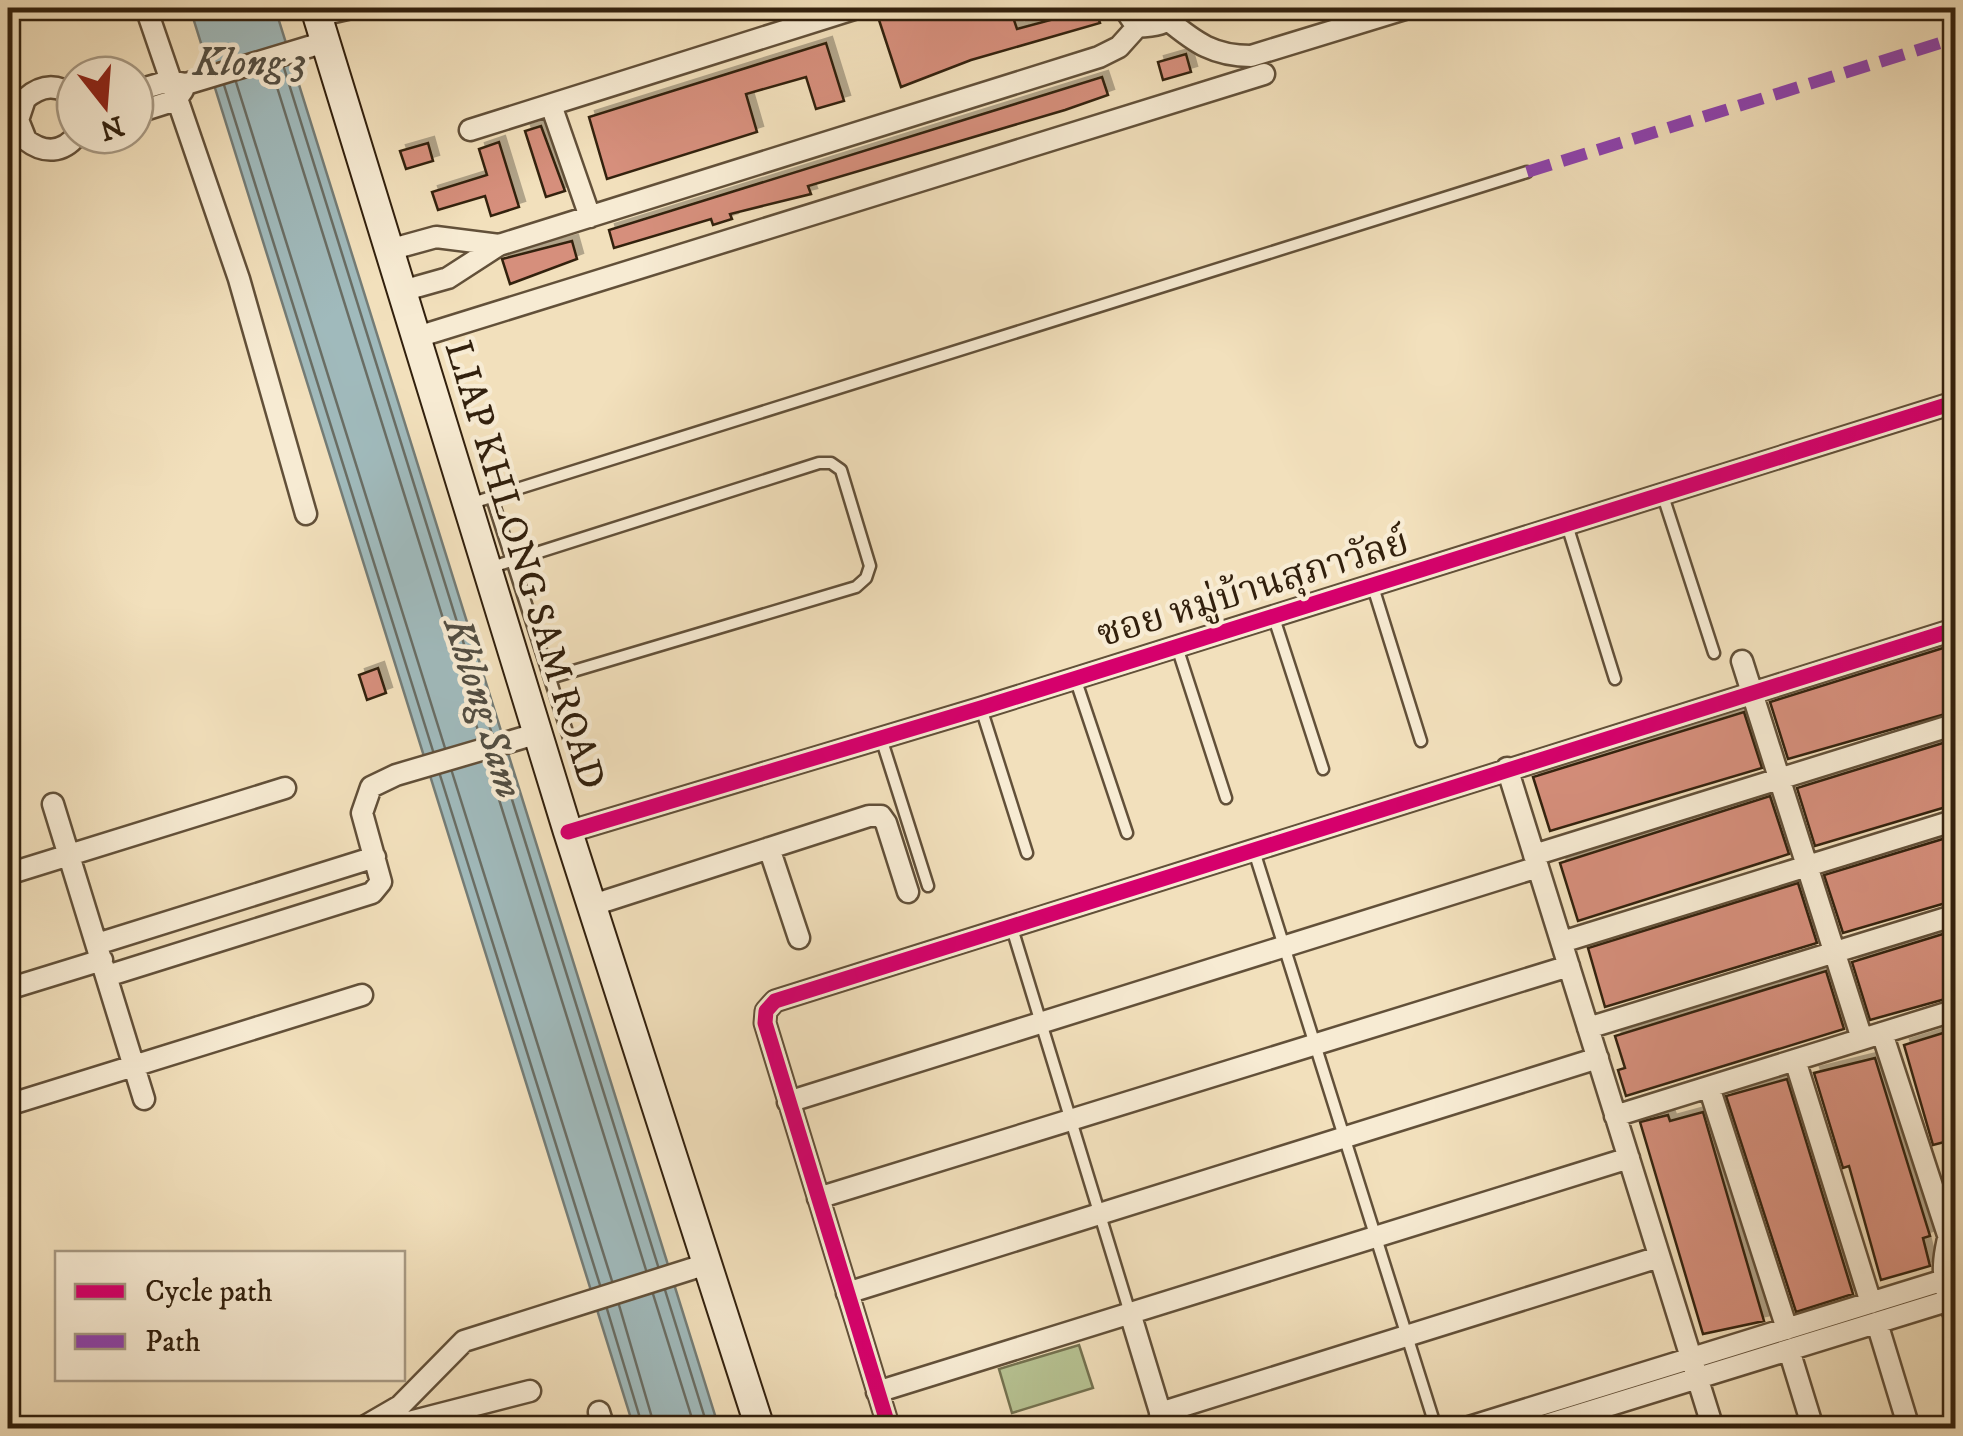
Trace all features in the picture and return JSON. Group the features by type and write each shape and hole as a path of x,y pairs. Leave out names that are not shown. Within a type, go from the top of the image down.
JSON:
{"main road":[{"name":"LIAP KHLONG SAM ROAD","path":"319,23 414,338 500,564 538,734 760,1428"}],"street":[{"path":"146,8 181,86 306,514"},
{"path":"470,130 857,8"},
{"path":"1124,8 1137,27"},
{"path":"402,291 448,278 499,245 1099,58 1119,46 1137,27 1171,14 1203,48 1224,56 1251,56 1408,8"},
{"path":"155,89 181,86 292,50 319,23"},
{"path":"414,338 1264,74"},
{"path":"155,101 181,86"},
{"path":"55,87 34,91 20,108 14,132 45,150 55,148"},
{"path":"551,105 590,217"},
{"path":"390,250 436,236 499,245"},
{"name":"ซอย หมู่บ้านสุภาวัลย์","path":"568,832 981,708 1956,402"},
{"path":"888,1428 765,1023 766,1011 775,1001 1956,629"},
{"path":"1742,661 1832,953 1872,1036 1948,1235"},
{"path":"788,1102 1284,947 1777,780 1956,724"},
{"path":"8,989 102,960 372,894 381,882 362,813 364,799 372,787 396,776 538,734"},
{"path":"1508,768 1712,1428"},
{"path":"8,874 285,788"},
{"path":"53,804 144,1099"},
{"path":"593,905 869,816 881,816 918,889"},
{"path":"1562,942 1956,820"},
{"path":"769,848 799,938"},
{"path":"102,960 375,857"},
{"path":"1588,1028 1956,915"},
{"path":"818,1198 1569,966"},
{"path":"8,1106 362,996"},
{"path":"1616,1116 1956,1010"},
{"path":"847,1293 1598,1058"},
{"path":"1795,1060 1909,1428"},
{"path":"1709,1087 1814,1428"},
{"path":"877,1392 1629,1158"},
{"path":"1466,1428 1694,1368 1874,1313 1948,1300 1948,1235 1956,1210"},
{"path":"1130,1313 1163,1421 1406,1336 1659,1256"},
{"path":"362,1428 400,1406 464,1341 707,1264"},
{"path":"1536,1428 1694,1368"},
{"path":"386,1428 530,1392"}],"lane":[{"path":"319,23 374,8"},
{"path":"479,501 1527,172"},
{"path":"550,678 856,587 866,578 870,566 841,470 831,463 820,463 500,564 550,678 569,738"},
{"path":"1663,496 1714,653"},
{"path":"1567,526 1615,679"},
{"path":"1372,586 1421,741"},
{"path":"1273,615 1323,769"},
{"path":"1177,647 1226,798"},
{"path":"1076,678 1127,833"},
{"path":"981,708 1026,853"},
{"path":"881,738 918,889"},
{"path":"1253,848 1436,1428"},
{"path":"1010,924 1130,1313"}],"green space":[{"path":"1079,1345 1093,1388 1012,1413 999,1369"}],"water":[{"name":"Klong 3","path":"190,8 275,8 719,1428 634,1428"}],"building":[{"path":"925,8 1010,8 1017,29 1095,8 1100,23 971,60 901,87 879,20"},
{"path":"826,43 844,101 816,109 806,77 746,94 757,132 607,179 589,117"},
{"path":"1186,54 1191,72 1163,80 1158,62"},
{"path":"1102,77 1108,95 808,186 811,194 730,214 732,219 713,225 711,219 614,248 609,230"},
{"path":"541,126 565,191 546,197 525,131"},
{"path":"499,142 519,207 491,216 485,196 438,210 432,192 487,175 479,149"},
{"path":"428,143 433,161 406,169 400,151"},
{"path":"572,241 577,259 510,284 502,259"},
{"path":"1956,644 1956,711 1788,759 1770,702"},
{"path":"378,668 386,693 367,700 359,675"},
{"path":"1744,712 1762,768 1550,831 1533,777"},
{"path":"1956,739 1956,804 1815,846 1797,788"},
{"path":"1770,796 1789,854 1578,921 1560,863"},
{"path":"1956,835 1956,900 1843,933 1824,875"},
{"path":"1798,883 1817,943 1605,1007 1588,948"},
{"path":"1956,930 1956,996 1870,1020 1852,962"},
{"path":"1826,971 1844,1029 1626,1096 1618,1070 1625,1068 1615,1036"},
{"path":"1956,1029 1956,1139 1933,1145 1904,1045"},
{"path":"1875,1058 1930,1236 1923,1238 1930,1266 1881,1280 1849,1166 1843,1168 1814,1073"},
{"path":"1787,1079 1853,1294 1796,1312 1726,1096"},
{"path":"1703,1112 1764,1321 1703,1334 1640,1122 1668,1115 1670,1121"}],"marked path":[{"path":"1527,172 1956,38"}],"cycle path":[{"path":"568,832 981,708 1956,402"},
{"path":"889,1428 765,1023 766,1011 775,1001 1956,629"}],"water label":[{"name":"Khlong Sam","path":"482,708"}]}
